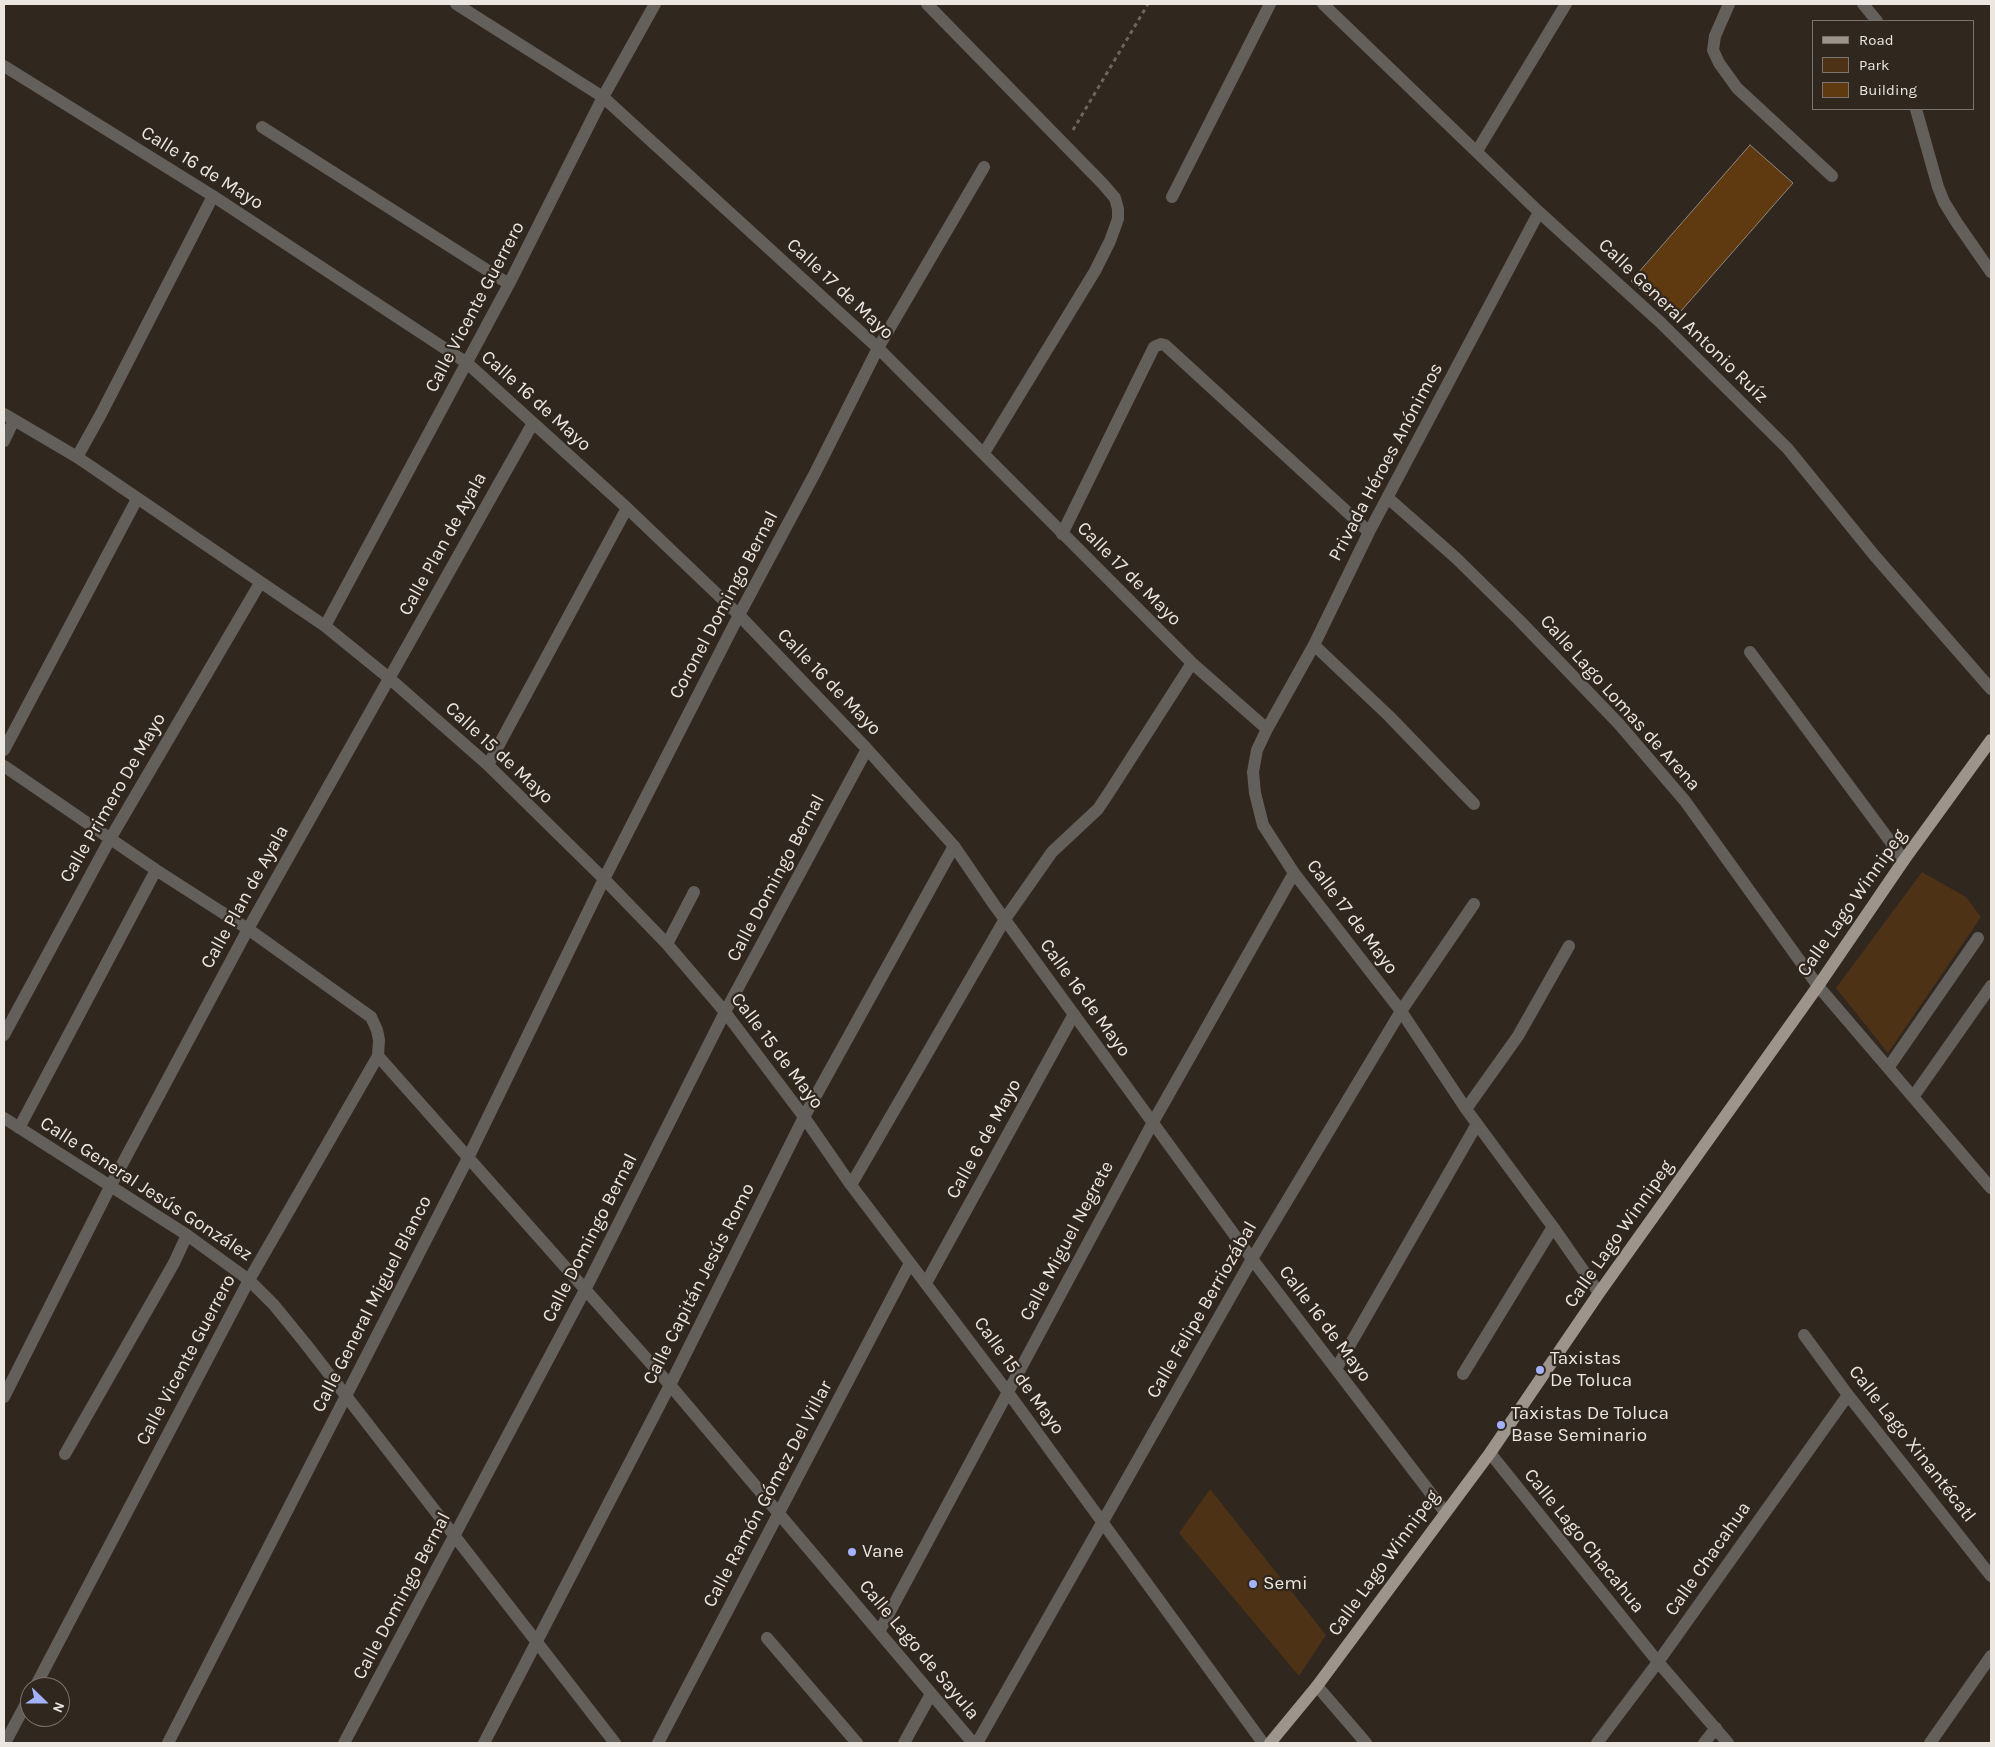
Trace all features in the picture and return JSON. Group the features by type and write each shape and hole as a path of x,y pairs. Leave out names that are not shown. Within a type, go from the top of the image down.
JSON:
{"main road":[{"name":"Calle Lago Winnipeg","path":"1270,1743 1317,1686 1490,1453 1599,1293 1818,986 1904,860 1991,740"}],"street":[{"name":"Calle 17 de Mayo","path":"456,4 603,97 878,348 1192,663 1267,729 1257,750 1253,772 1255,793 1263,825 1294,873 1401,1011 1466,1109 1599,1293"},
{"name":"Calle Vicente Guerrero","path":"325,626 509,284 603,97 655,4"},
{"path":"927,4 1065,143 1115,198 1118,209 1118,219 1110,241 1095,272 984,453"},
{"path":"1172,196 1270,4"},
{"name":"Calle General Antonio Ruíz","path":"1323,4 1539,212 1661,323 1788,449 1874,555 1991,689"},
{"path":"1477,151 1566,4"},
{"path":"1729,4 1715,36 1713,50 1719,63 1737,88 1832,176"},
{"path":"1863,4 1876,20"},
{"name":"Calle 16 de Mayo","path":"4,66 213,196 467,363 627,508 739,615 868,749 954,846 1152,1124 1252,1260 1445,1512"},
{"path":"1916,110 1944,202 1991,272"},
{"path":"262,128 509,284"},
{"name":"Coronel Domingo Bernal","path":"604,879 878,348 984,167"},
{"path":"76,457 101,414 213,196"},
{"name":"Privada Héroes Anónimos","path":"1267,729 1314,645 1369,532 1539,212"},
{"path":"1062,534 1154,347 1158,344 1165,346 1369,532"},
{"path":"4,441 9,417"},
{"name":"Calle 15 de Mayo","path":"9,417 76,457 325,626 389,678 488,766 604,879 667,944 725,1012 804,1117 851,1185 1007,1391 1264,1743"},
{"name":"Calle Plan de Ayala","path":"4,1397 111,1185 248,929 533,423"},
{"name":"Calle Lago Lomas de Arena","path":"1388,498 1456,558 1619,724 1685,801 1818,986 1991,1188"},
{"path":"4,750 137,499"},
{"path":"488,766 627,508"},
{"name":"Calle Primero De Mayo","path":"4,1035 110,838 260,583"},
{"path":"1314,645 1389,716 1474,804"},
{"path":"1750,652 1904,860"},
{"path":"851,1185 1005,918 1052,852 1092,814 1110,791 1192,663"},
{"name":"Calle Domingo Bernal","path":"344,1743 585,1290 725,1012 868,749"},
{"path":"4,766 156,870 248,929 371,1017 379,1040 378,1056"},
{"name":"Calle Capitán Jesús Romo","path":"484,1743 670,1384 804,1117 954,846"},
{"path":"19,1128 156,870"},
{"name":"Calle Miguel Negrete","path":"879,1632 1152,1124 1294,873"},
{"name":"Calle General Miguel Blanco","path":"168,1743 346,1398 468,1156 604,879"},
{"path":"667,944 694,892"},
{"name":"Calle Felipe Berriozábal","path":"977,1743 1252,1260 1401,1011 1474,904"},
{"path":"1888,1068 1978,938"},
{"path":"1466,1109 1518,1036 1569,946"},
{"path":"1913,1097 1991,986"},
{"name":"Calle 6 de Mayo","path":"926,1283 1074,1014"},
{"name":"Calle Vicente Guerrero","path":"40,1677 249,1280 378,1056"},
{"name":"Calle Lago de Sayula","path":"378,1056 670,1384 973,1743"},
{"name":"Calle General Jesús González","path":"4,1118 187,1235 249,1280 274,1305 615,1743"},
{"path":"1336,1369 1477,1124"},
{"path":"1463,1374 1553,1227"},
{"path":"65,1454 174,1263 187,1235"},
{"name":"Calle Ramón Gómez Del Villar","path":"658,1743 910,1263"},
{"name":"Calle Lago Xinantécatl","path":"1804,1335 1848,1395 1991,1576"},
{"name":"Calle Chacahua","path":"1596,1743 1658,1662 1848,1395"},
{"name":"Calle Lago Chacahua","path":"1490,1453 1658,1662 1728,1743"},
{"path":"767,1638 857,1743"},
{"path":"1930,1743 1991,1656"},
{"path":"1317,1686 1366,1743"},
{"path":"904,1743 931,1694"},
{"path":"5,1743 20,1715"},
{"path":"1704,1743 1716,1728"}],"path":[{"path":"1065,143 1148,4"}],"green space":[{"path":"1922,872 1966,897 1981,917 1888,1053 1836,988"},
{"name":"Semi","path":"1210,1489 1326,1635 1299,1676 1179,1533"}],"building":[{"path":"1750,145 1793,183 1674,319 1631,281"}],"place":[{"name":"Taxistas De Toluca","path":"1540,1370"},
{"name":"Taxistas De Toluca Base Seminario","path":"1501,1425"},
{"name":"Vane","path":"852,1552"},
{"name":"Semi","path":"1253,1584"}]}
